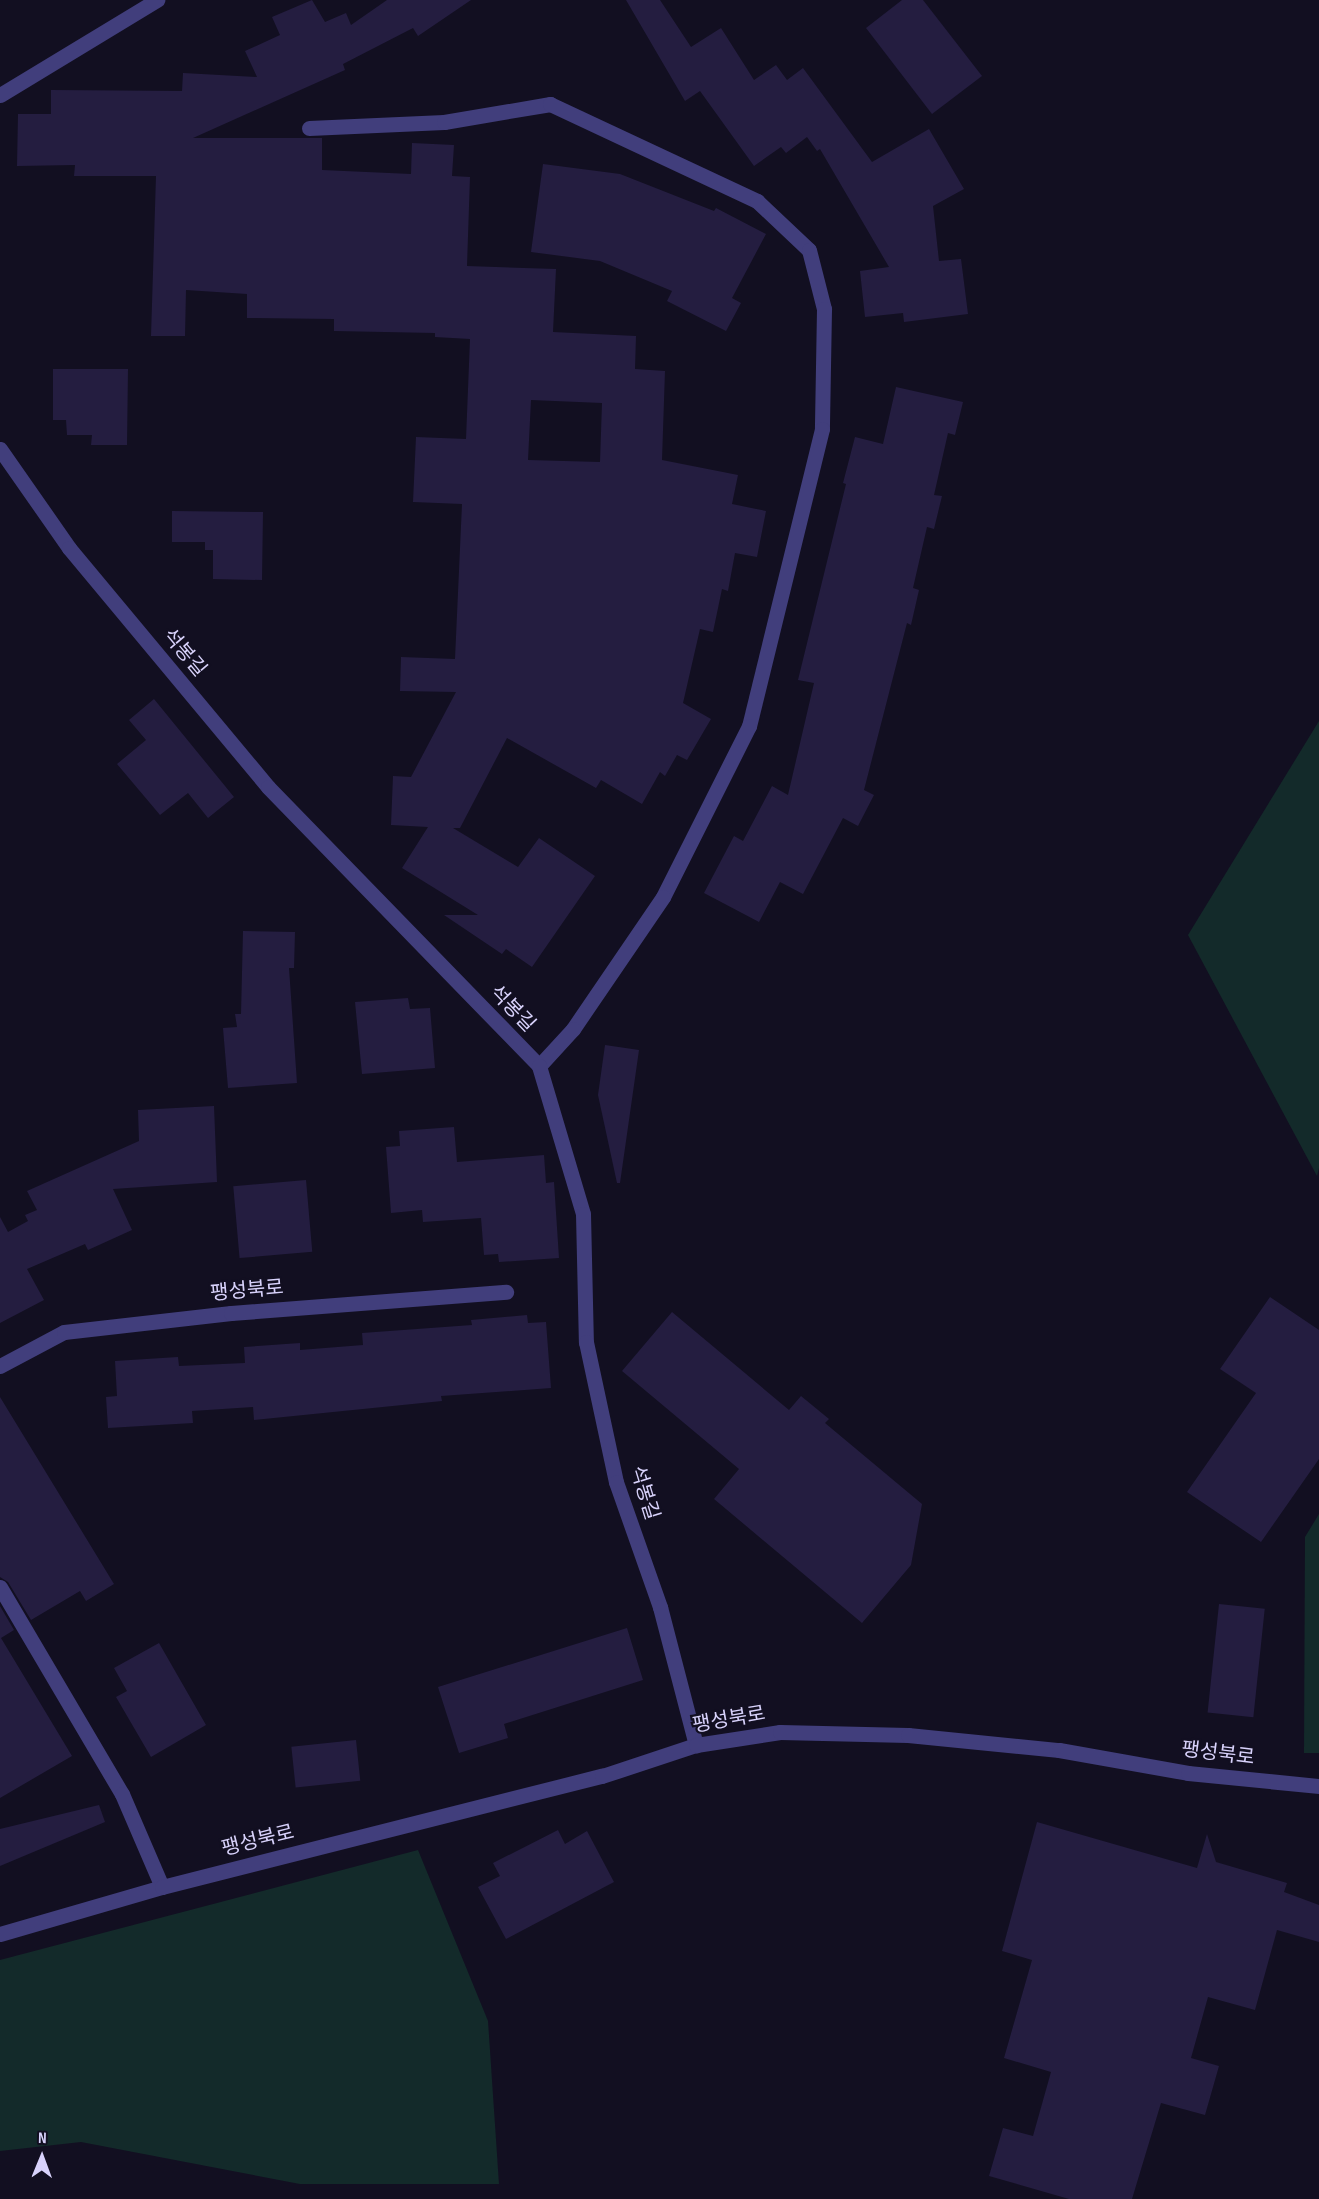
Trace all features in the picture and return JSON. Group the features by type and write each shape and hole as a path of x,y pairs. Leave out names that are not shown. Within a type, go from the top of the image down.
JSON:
{"street":[{"path":"0,95 158,0"},
{"path":"309,128 444,122 550,104 757,201 809,250 824,309 822,429 749,726 663,897 573,1029 539,1066"},
{"name":"석봉길","path":"0,449 69,548 268,787 539,1066 583,1214 586,1342 616,1482 660,1607 696,1745"},
{"name":"팽성북로","path":"0,1366 64,1332 231,1313 506,1292"},
{"path":"0,1587 123,1794 162,1887"},
{"name":"팽성북로","path":"0,1934 162,1887 602,1776 696,1745 780,1732 908,1735 1059,1750 1188,1773 1319,1786"}],"green space":[{"path":"1319,721 1319,1168 1317,1176 1188,935"},
{"path":"1319,1514 1319,1753 1304,1753 1305,1537"},
{"path":"418,1850 488,2021 499,2184 300,2184 81,2142 0,2151 0,1960"}],"building":[{"path":"312,0 325,22 346,13 351,25 387,0 471,0 418,36 413,28 343,64 345,70 193,138 322,138 322,170 411,174 412,143 454,145 452,176 470,177 467,266 556,269 553,332 636,336 635,369 665,371 662,460 738,475 732,504 766,511 757,557 735,553 728,591 722,589 713,632 700,629 683,703 711,719 687,760 677,755 665,776 660,772 642,804 601,780 596,788 507,738 460,828 453,828 518,867 539,838 595,876 532,967 506,949 502,954 444,915 478,915 402,868 428,827 391,825 393,776 411,777 456,692 400,691 401,657 455,659 462,504 413,502 416,437 466,439 470,339 435,337 435,333 334,331 334,319 247,318 247,294 186,290 185,336 151,336 156,176 74,176 75,165 17,166 18,114 51,114 51,90 182,91 183,73 257,77 245,51 280,35 272,17","holes":["531,400 602,403 600,462 528,460"]},
{"path":"626,0 660,0 691,47 721,28 754,80 776,65 787,80 803,68 872,162 929,129 964,189 933,206 939,261 961,259 968,314 904,322 903,313 865,317 860,271 889,267 820,149 817,151 807,137 786,153 781,147 754,166 700,91 685,101"},
{"path":"902,0 923,0 982,76 932,114 866,28"},
{"path":"543,164 620,174 714,211 716,208 766,234 732,298 741,303 726,331 667,301 672,291 600,261 531,252"},
{"path":"53,369 128,369 127,445 91,445 92,435 67,435 66,420 53,420"},
{"path":"896,387 963,402 955,435 948,433 934,495 942,496 934,529 927,527 913,588 919,590 911,625 907,623 864,790 874,795 858,826 843,818 803,894 780,882 759,922 704,893 734,836 743,841 772,786 788,795 814,683 798,680 846,484 843,483 855,437 883,444"},
{"path":"172,511 263,512 262,580 213,579 213,550 205,550 205,542 172,542"},
{"path":"154,699 234,797 208,818 188,793 160,815 117,764 146,740 129,720"},
{"path":"243,931 295,932 294,968 289,968 297,1083 228,1088 223,1028 237,1027 235,1014 241,1014"},
{"path":"408,998 410,1009 430,1008 435,1068 362,1074 355,1002"},
{"path":"605,1045 639,1050 620,1183 617,1183 598,1095"},
{"path":"214,1106 217,1182 113,1189 132,1230 88,1250 85,1244 27,1269 44,1300 0,1323 0,1217 8,1232 28,1221 25,1215 37,1210 27,1191 139,1141 138,1110"},
{"path":"454,1127 457,1162 544,1155 546,1183 554,1182 559,1258 499,1262 498,1254 484,1255 481,1218 423,1222 422,1210 391,1213 386,1147 400,1146 399,1131"},
{"path":"306,1180 312,1252 240,1258 233,1186"},
{"path":"1270,1297 1319,1330 1319,1459 1261,1542 1187,1492 1256,1393 1220,1369"},
{"path":"672,1312 789,1410 801,1396 829,1419 825,1423 922,1504 911,1565 862,1623 714,1499 739,1469 622,1371"},
{"path":"527,1315 528,1323 546,1322 551,1388 441,1396 442,1401 254,1420 253,1407 192,1411 193,1423 108,1428 106,1397 117,1396 115,1361 178,1357 179,1366 245,1363 244,1347 300,1343 300,1350 363,1345 362,1333 472,1325 471,1320"},
{"path":"0,1397 114,1584 86,1601 80,1591 31,1620 8,1582 0,1577"},
{"path":"1219,1604 1265,1609 1253,1717 1208,1712"},
{"path":"0,1606 14,1630 1,1638 72,1756 0,1798"},
{"path":"627,1628 643,1680 504,1724 508,1738 459,1753 438,1687"},
{"path":"159,1643 206,1725 151,1757 116,1697 127,1691 114,1668"},
{"path":"356,1740 360,1781 296,1788 291,1747"},
{"path":"99,1805 105,1822 0,1866 0,1829"},
{"path":"1037,1822 1197,1868 1207,1834 1216,1862 1287,1883 1284,1892 1319,1905 1319,1942 1277,1930 1255,2010 1208,1997 1191,2058 1219,2066 1205,2115 1161,2103 1132,2199 1069,2199 989,2176 1003,2128 1033,2136 1051,2072 1004,2058 1032,1960 1002,1951"},
{"path":"558,1830 565,1844 587,1831 614,1882 506,1939 478,1887 500,1876 493,1863"}]}
